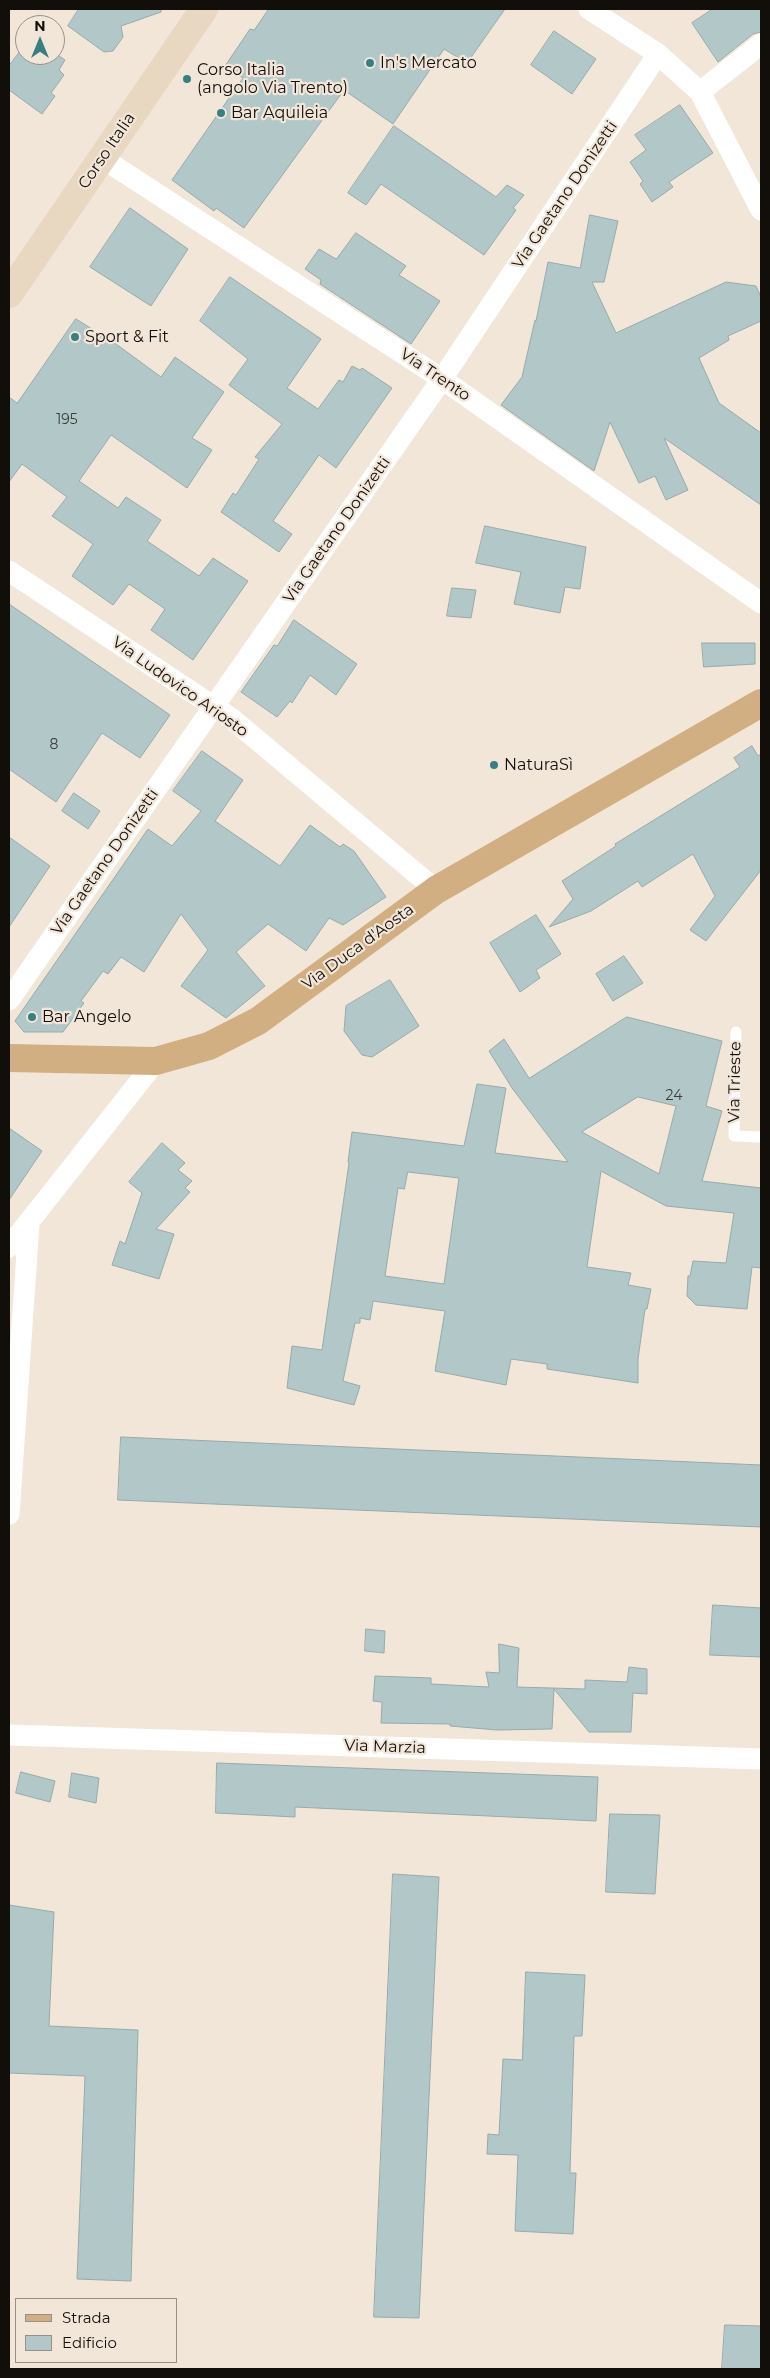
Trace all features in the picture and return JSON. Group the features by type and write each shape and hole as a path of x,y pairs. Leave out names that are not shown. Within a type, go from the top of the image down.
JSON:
{"main road":[{"name":"Corso Italia","path":"9,294 204,9"},
{"name":"Via Duca d'Aosta","path":"9,1058 156,1061 209,1046 258,1021 436,890 761,703"}],"street":[{"path":"589,9 658,54 700,92 761,210"},
{"path":"700,92 761,44"},
{"name":"Via Gaetano Donizetti","path":"9,1000 442,379 658,54"},
{"name":"Via Trento","path":"102,158 442,379 761,603"},
{"name":"Via Ludovico Ariosto","path":"9,571 231,718 436,890"},
{"path":"9,1247 156,1061"},
{"path":"9,1514 29,1224"},
{"name":"Via Marzia","path":"9,1735 761,1759"}],"lane":[{"name":"Via Trieste","path":"736,1032 734,1136 761,1137"}],"building":[{"path":"79,9 161,9 161,12 121,26 123,37 113,51 104,52 68,26"},
{"path":"269,9 505,9 467,63 444,49 393,124 344,90 244,228 216,208 214,211 172,180 243,78 225,66 250,29 254,30"},
{"path":"713,9 761,9 761,32 753,34 718,62 692,23"},
{"path":"554,31 596,59 572,94 531,65"},
{"path":"15,58 15,65 62,65 59,70 64,75 51,93 55,96 42,114 9,90 9,66"},
{"path":"680,105 713,153 669,182 673,187 652,202 640,184 643,181 630,162 646,150 635,135"},
{"path":"394,126 496,197 507,185 524,195 513,208 516,210 484,255 381,184 366,205 348,193"},
{"path":"130,208 188,249 151,306 90,267"},
{"path":"590,215 618,221 604,282 592,282 616,333 726,282 756,286 761,297 761,321 728,336 729,340 699,358 719,403 761,433 761,505 664,438 688,490 666,500 655,476 639,483 610,422 594,471 501,405 522,377 548,262 580,268"},
{"path":"356,233 406,266 399,275 440,301 411,344 320,284 321,280 305,269 319,249 336,259"},
{"path":"230,277 321,339 287,388 318,409 339,380 343,382 352,366 360,370 362,368 392,388 336,468 319,455 273,521 292,534 279,552 221,512 233,493 236,495 259,459 255,457 282,424 229,385 248,359 200,321"},
{"path":"76,319 116,344 161,377 175,357 224,392 192,438 212,450 187,488 111,435 79,481 118,508 126,497 161,520 147,541 199,576 213,558 248,581 193,660 151,630 165,609 129,584 113,605 72,576 93,544 52,516 67,497 22,464 9,482 9,397 17,403"},
{"path":"485,526 586,547 580,589 565,587 560,613 514,604 521,572 476,563"},
{"path":"452,588 476,590 471,618 447,616"},
{"path":"9,604 170,715 140,758 102,733 56,802 9,769"},
{"path":"294,620 357,664 336,695 310,675 292,703 290,701 277,717 241,692 274,645 277,646"},
{"path":"702,643 755,643 755,664 704,667"},
{"path":"752,746 758,756 761,754 761,870 706,941 690,930 715,896 693,854 642,887 638,881 591,911 549,927 573,899 562,881 616,846 615,844 740,767 734,758"},
{"path":"202,751 243,780 215,821 280,866 310,825 340,847 343,844 354,851 386,897 343,925 329,918 306,951 268,924 236,952 265,986 226,1018 181,986 208,950 181,914 144,972 121,957 108,974 103,971 81,1001 84,1003 63,1032 24,1032 15,1021 148,829 172,846 201,811 173,791"},
{"path":"74,793 100,811 88,829 62,811"},
{"path":"9,837 50,866 9,927"},
{"path":"536,915 561,954 536,970 540,978 520,992 490,943"},
{"path":"624,956 643,983 613,1001 596,974"},
{"path":"390,980 419,1026 372,1057 362,1055 344,1031 346,1006"},
{"path":"627,1017 722,1041 706,1106 722,1111 702,1181 761,1188 761,1268 752,1267 747,1309 696,1305 687,1296 688,1276 690,1276 693,1261 726,1263 734,1213 666,1206 601,1171 587,1267 631,1273 628,1285 651,1289 647,1309 645,1309 638,1359 638,1383 547,1369 547,1364 511,1359 506,1385 435,1371 445,1311 373,1301 370,1320 360,1318 360,1323 355,1323 343,1381 360,1386 354,1405 287,1388 292,1346 322,1350 352,1132 464,1146 477,1084 506,1088 495,1153 568,1162 512,1088 489,1051 504,1039 529,1078","holes":["638,1097 676,1106 659,1174 582,1132","408,1172 459,1178 444,1284 385,1276 398,1188 404,1189"]},
{"path":"9,1128 42,1151 9,1200"},
{"path":"162,1143 185,1163 178,1170 192,1181 185,1188 190,1192 156,1229 174,1234 159,1279 112,1265 120,1241 125,1244 142,1193 129,1182"},
{"path":"121,1437 761,1465 761,1527 118,1500"},
{"path":"713,1605 761,1608 761,1657 710,1655"},
{"path":"366,1629 385,1631 384,1653 365,1651"},
{"path":"499,1644 519,1648 517,1687 585,1689 585,1680 627,1682 629,1667 647,1669 647,1694 633,1693 631,1732 589,1732 554,1689 552,1729 497,1730 450,1726 450,1724 381,1723 382,1702 373,1701 375,1676 431,1678 431,1684 489,1687 486,1672 499,1673"},
{"path":"217,1763 598,1777 596,1821 295,1807 295,1817 216,1813"},
{"path":"21,1772 55,1781 50,1802 16,1793"},
{"path":"72,1773 99,1778 96,1803 69,1797"},
{"path":"610,1814 660,1815 655,1894 606,1892"},
{"path":"393,1874 439,1877 419,2318 374,2317"},
{"path":"9,1905 54,1912 49,2026 138,2030 131,2281 77,2279 85,2076 9,2073"},
{"path":"526,1972 585,1975 582,2036 574,2036 570,2173 576,2173 573,2234 515,2231 518,2155 487,2154 488,2134 499,2135 503,2059 522,2060"},
{"path":"725,2325 761,2326 761,2369 722,2369"}],"place":[{"name":"In's Mercato","path":"370,63"},
{"name":"Corso Italia (angolo Via Trento)","path":"187,79"},
{"name":"Bar Aquileia","path":"221,113"},
{"name":"Sport & Fit","path":"75,337"},
{"name":"NaturaSì","path":"494,765"},
{"name":"Bar Angelo","path":"32,1017"}]}
